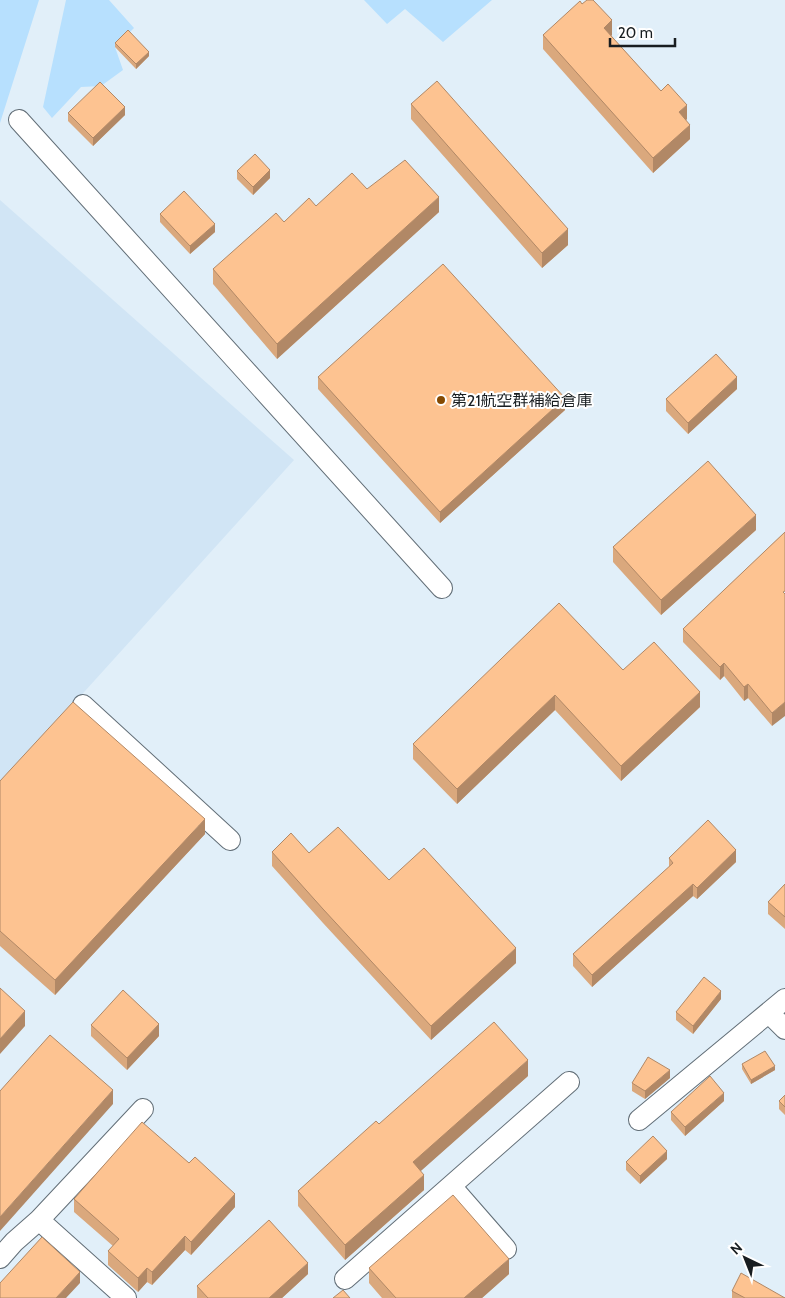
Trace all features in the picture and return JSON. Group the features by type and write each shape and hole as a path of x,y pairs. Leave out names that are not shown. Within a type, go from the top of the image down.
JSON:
{"street":[{"path":"19,120 442,588"},
{"path":"83,705 230,840"},
{"path":"639,1120 785,999"},
{"path":"768,1013 785,1029"},
{"path":"345,1279 569,1082"},
{"path":"0,1258 14,1242 40,1220 143,1109"},
{"path":"451,1186 506,1249"},
{"path":"40,1220 126,1298"}],"shaded area":[{"path":"0,0 39,0 0,123"},
{"path":"66,0 109,0 134,28 115,47 123,70 101,86 81,87 52,118 43,107"},
{"path":"364,0 492,0 443,42 405,9 387,24"},
{"path":"0,200 294,460 0,785"}],"building":[{"path":"587,0 593,0 612,20 604,28 661,91 668,84 687,105 679,112 690,125 653,158 543,35 580,1 582,4"},
{"path":"128,30 149,52 136,64 115,43"},
{"path":"437,81 568,229 542,253 411,104"},
{"path":"100,82 125,107 93,138 68,113"},
{"path":"255,154 270,170 253,187 237,171"},
{"path":"405,160 439,197 277,344 213,269 276,213 284,222 309,198 316,206 352,173 367,189"},
{"path":"184,191 215,224 190,246 160,214"},
{"name":"第21航空群補給倉庫","path":"443,264 565,398 440,512 318,377"},
{"path":"716,354 737,377 688,423 666,399"},
{"path":"708,461 756,515 661,600 613,547"},
{"path":"785,532 785,591 783,592 785,594 785,702 772,713 748,684 744,687 724,663 720,667 683,629"},
{"path":"559,603 623,670 654,642 700,692 621,766 555,695 457,789 413,744"},
{"path":"73,702 205,819 55,980 0,931 0,781"},
{"path":"708,820 736,850 697,888 693,884 592,975 573,954 673,863 669,858"},
{"path":"338,827 389,880 424,848 516,948 431,1026 272,852 291,833 309,853"},
{"path":"785,884 785,917 768,902"},
{"path":"704,977 721,991 693,1026 676,1012"},
{"path":"0,988 25,1011 0,1039"},
{"path":"123,990 159,1024 127,1058 91,1025"},
{"path":"494,1022 528,1060 413,1162 424,1175 345,1245 298,1191 376,1121 379,1124"},
{"path":"50,1035 113,1090 0,1217 0,1091"},
{"path":"765,1051 775,1066 751,1080 742,1064"},
{"path":"648,1057 670,1070 645,1091 632,1083"},
{"path":"710,1076 724,1093 685,1127 671,1112"},
{"path":"785,1095 785,1107 779,1101"},
{"path":"142,1122 189,1163 195,1157 235,1194 191,1242 185,1236 152,1272 147,1268 138,1278 108,1251 119,1239 74,1199"},
{"path":"653,1136 667,1151 640,1176 626,1162"},
{"path":"453,1195 509,1259 464,1298 396,1298 369,1268"},
{"path":"269,1220 308,1263 269,1298 208,1298 197,1286"},
{"path":"42,1237 80,1272 56,1298 0,1298 0,1283"},
{"path":"741,1273 785,1298 745,1298 732,1291"},
{"path":"343,1290 350,1298 333,1298"}],"place":[{"name":"第21航空群補給倉庫","path":"441,400"}]}
